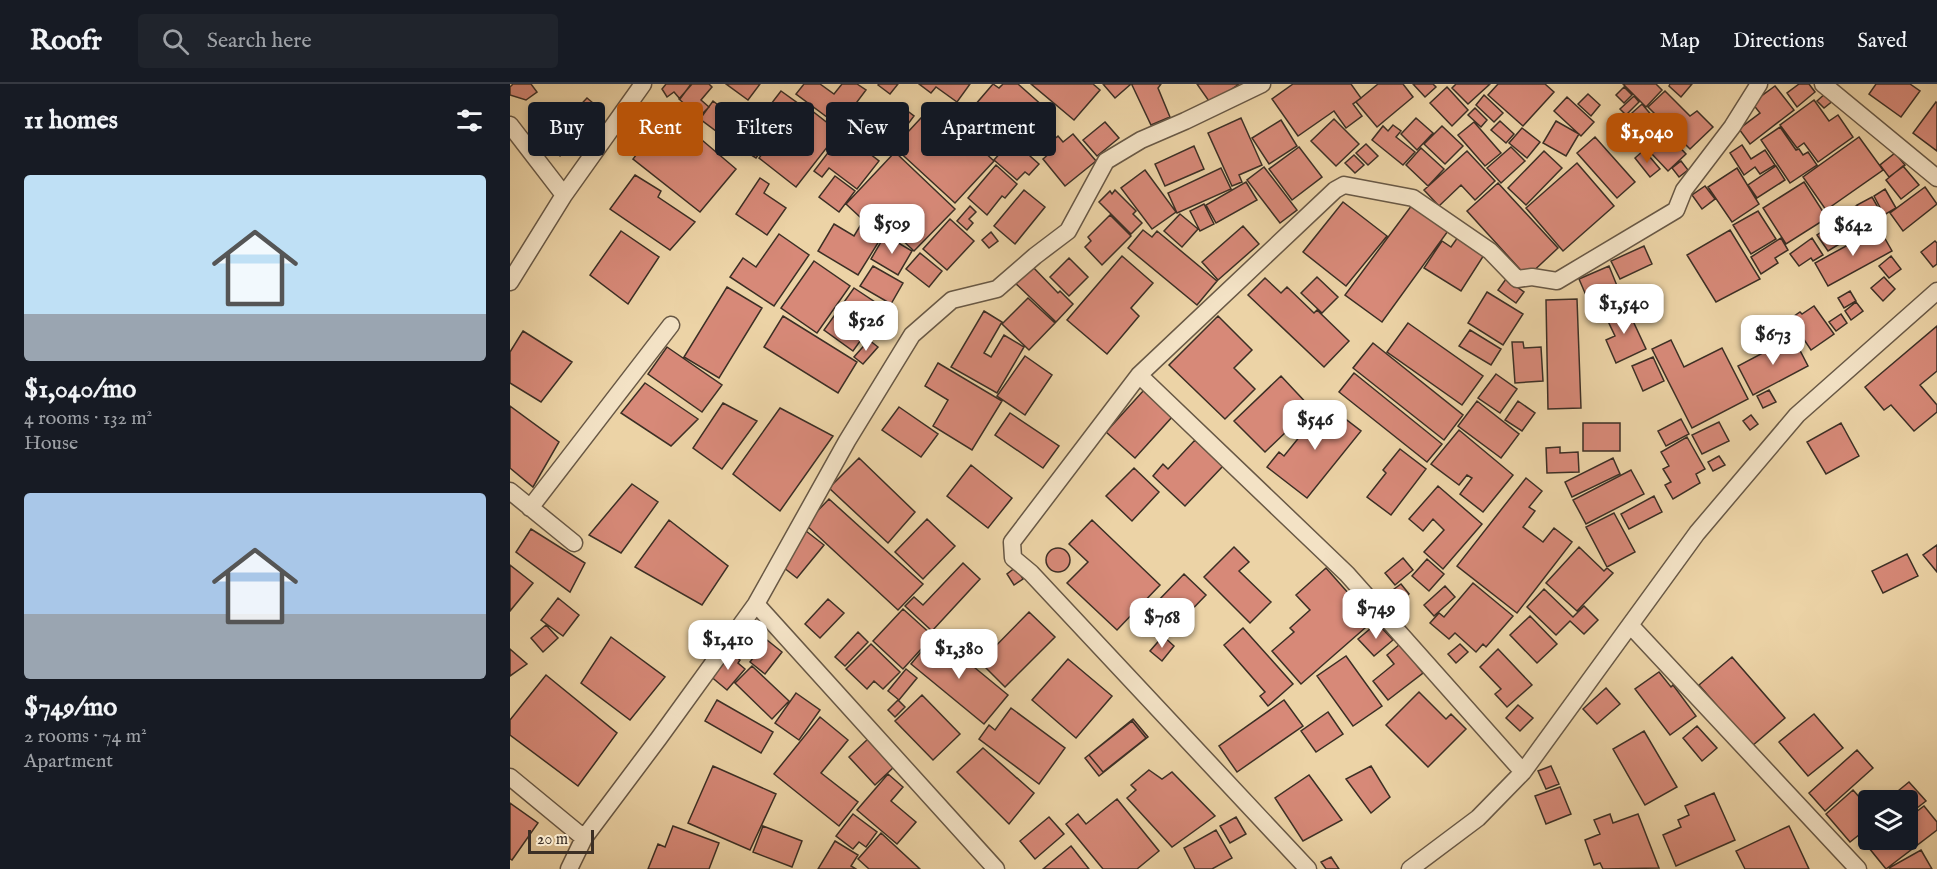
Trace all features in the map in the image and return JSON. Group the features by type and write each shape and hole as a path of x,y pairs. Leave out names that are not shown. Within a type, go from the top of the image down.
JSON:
{"street":[{"path":"510,282 564,195 643,84"},
{"path":"569,869 584,838 756,604 847,441 912,335 952,300 997,289 1068,231 1106,160 1141,140 1262,84"},
{"path":"1308,869 1039,581 1013,558 1012,542 1139,375 1335,190 1344,185 1413,198 1490,251 1517,279 1557,281 1676,210 1684,190 1732,127 1759,84"},
{"path":"1823,84 1937,178"},
{"path":"510,125 564,195"},
{"path":"1410,869 1478,818 1524,772 1697,532 1797,415 1937,291"},
{"path":"530,507 672,325"},
{"path":"1139,375 1347,574 1524,772"},
{"path":"510,491 574,543"},
{"path":"756,604 996,869"},
{"path":"1631,626 1858,869"},
{"path":"510,777 584,838"}],"building":[{"path":"513,84 531,84 537,92 526,100 510,95 510,87"},
{"path":"666,84 691,84 680,99 674,92 667,97 662,89"},
{"path":"692,84 709,84 712,87 701,100 709,107 703,113 703,102 682,102 679,99"},
{"path":"726,84 760,84 748,100"},
{"path":"804,84 820,84 834,94 842,84 857,84 866,90 857,102 826,102 826,116 814,107 814,102 807,102 796,94"},
{"path":"879,84 898,84 890,94"},
{"path":"919,84 970,84 957,102 936,87 931,93"},
{"path":"993,84 999,88 1003,84 1018,84 1038,102 978,102"},
{"path":"1031,84 1093,84 1100,90 1074,120 1056,105 1056,102 1052,102"},
{"path":"1103,84 1131,84 1115,98"},
{"path":"1133,84 1161,84 1158,88 1170,117 1151,125"},
{"path":"1197,84 1239,84 1211,104"},
{"path":"1293,84 1351,84 1361,98 1353,104 1362,116 1346,128 1334,111 1298,136 1272,99"},
{"path":"1378,84 1403,84 1413,97 1377,127 1356,102"},
{"path":"1413,84 1433,84 1436,87 1425,97"},
{"path":"1456,84 1490,84 1468,104 1452,88"},
{"path":"1498,84 1545,84 1554,92 1523,126 1488,95"},
{"path":"1623,84 1656,84 1662,90 1646,107"},
{"path":"1670,84 1692,84 1681,97 1669,86"},
{"path":"1799,84 1809,84 1815,92 1797,107 1787,93"},
{"path":"1876,84 1910,84 1920,91 1901,117 1869,94"},
{"path":"1775,86 1794,110 1750,144 1739,129 1760,113 1752,103"},
{"path":"1447,87 1468,110 1452,126 1430,103"},
{"path":"1624,87 1632,95 1624,103 1616,95"},
{"path":"781,91 796,102 773,102"},
{"path":"1665,91 1690,116 1697,111 1713,127 1690,149 1648,107"},
{"path":"1827,92 1834,100 1824,108 1817,101"},
{"path":"1588,94 1600,105 1591,116 1578,104"},
{"path":"1484,95 1503,113 1494,122 1476,105"},
{"path":"1634,96 1639,102 1626,115 1620,109"},
{"path":"1567,97 1594,122 1581,136 1554,111"},
{"path":"1814,100 1829,121 1838,115 1853,137 1818,162 1804,143 1797,148 1780,125"},
{"path":"713,101 715,103 715,130 703,121 703,115"},
{"path":"1937,103 1937,151 1913,133"},
{"path":"1642,104 1653,117 1634,133 1623,121"},
{"path":"1475,108 1487,120 1481,127 1468,115"},
{"path":"814,112 826,122 826,149 796,187 759,158 761,156 814,156"},
{"path":"909,112 914,116 909,123"},
{"path":"921,118 921,156 989,156 994,161 955,203 904,156 909,156 909,131"},
{"path":"1241,118 1262,165 1239,175 1242,182 1232,186 1208,133"},
{"path":"1416,118 1433,133 1417,150 1401,134"},
{"path":"1334,119 1359,144 1336,166 1311,141"},
{"path":"1653,119 1686,154 1668,171 1635,136"},
{"path":"1281,120 1297,146 1269,164 1252,138"},
{"path":"1500,121 1514,134 1506,143 1491,130"},
{"path":"1556,121 1579,134 1566,156 1543,143"},
{"path":"1105,122 1119,138 1097,156 1083,140"},
{"path":"1474,122 1501,153 1485,166 1458,135"},
{"path":"1393,125 1401,131 1396,137 1415,152 1403,165 1372,140 1383,126 1388,131"},
{"path":"1442,126 1463,146 1445,164 1424,144"},
{"path":"1780,127 1796,150 1799,149 1803,155 1808,152 1817,165 1790,183 1761,140"},
{"path":"1522,128 1540,142 1527,158 1509,143"},
{"path":"1073,134 1096,161 1065,186 1043,159 1046,156 1056,156 1056,138 1058,136 1063,142"},
{"path":"1595,137 1635,182 1617,198 1577,153"},
{"path":"1859,137 1883,170 1826,210 1803,177"},
{"path":"703,141 715,151 715,156 721,156 736,169 700,212 633,159 635,156 703,156"},
{"path":"1366,144 1378,156 1368,165 1356,153"},
{"path":"1742,145 1751,159 1765,150 1775,165 1760,174 1755,167 1744,175 1730,153"},
{"path":"1194,146 1204,169 1165,186 1155,164"},
{"path":"1299,147 1322,177 1292,200 1269,169"},
{"path":"1511,147 1525,161 1501,183 1487,168"},
{"path":"1421,148 1444,169 1428,186 1406,165"},
{"path":"1644,150 1660,169 1650,177 1635,158"},
{"path":"1467,151 1495,181 1475,200 1461,185 1439,206 1424,190"},
{"path":"1544,151 1562,168 1526,205 1508,188"},
{"path":"1895,153 1905,165 1889,177 1880,165"},
{"path":"826,155 873,156 879,161 857,189 829,168 822,177 814,171"},
{"path":"1354,155 1364,165 1355,173 1345,163"},
{"path":"891,156 899,156 955,209 914,251 882,221 874,230 846,204"},
{"path":"998,156 1030,156 1039,164 1029,175 1025,172 1017,180 994,160"},
{"path":"1681,161 1688,170 1679,177 1672,168"},
{"path":"1577,163 1614,206 1563,251 1526,208"},
{"path":"996,165 1017,184 1005,198 1002,196 987,215 968,198"},
{"path":"1776,166 1785,180 1757,198 1748,185"},
{"path":"1903,166 1919,185 1901,199 1886,180"},
{"path":"1264,167 1297,210 1280,223 1247,180"},
{"path":"1221,168 1231,189 1177,213 1168,193"},
{"path":"1737,168 1759,204 1732,222 1708,187"},
{"path":"1145,170 1176,212 1152,229 1121,188"},
{"path":"635,175 661,191 658,197 695,222 670,250 610,209"},
{"path":"835,176 855,191 839,212 819,197"},
{"path":"760,178 769,184 764,193 786,208 767,235 736,214"},
{"path":"1246,182 1257,200 1216,223 1206,205"},
{"path":"1804,182 1827,218 1786,244 1763,208"},
{"path":"1498,183 1558,248 1527,277 1467,211"},
{"path":"1705,186 1715,199 1702,209 1692,195"},
{"path":"1925,187 1937,204 1903,231 1890,213"},
{"path":"1885,189 1896,208 1884,215 1874,196"},
{"path":"1024,190 1045,207 1015,244 994,226"},
{"path":"1115,190 1136,211 1133,214 1142,223 1131,234 1099,202 1110,191 1112,194"},
{"path":"1872,197 1883,216 1868,224 1857,205"},
{"path":"1343,202 1387,236 1346,286 1303,252"},
{"path":"1204,204 1214,224 1200,231 1190,211"},
{"path":"1412,205 1448,231 1382,322 1345,295"},
{"path":"970,206 976,212 969,219 973,223 967,230 957,221"},
{"path":"1856,206 1868,226 1857,233 1844,213"},
{"path":"1758,211 1776,239 1751,254 1733,225"},
{"path":"1180,214 1198,229 1182,247 1164,231"},
{"path":"1110,215 1131,236 1102,265 1085,247 1091,241 1088,237"},
{"path":"1844,217 1855,234 1842,242 1831,225"},
{"path":"950,219 974,241 947,270 923,249"},
{"path":"834,224 854,236 860,226 881,238 858,275 818,251"},
{"path":"1243,226 1259,244 1218,280 1202,262"},
{"path":"1829,227 1841,243 1828,251 1817,235"},
{"path":"1879,228 1892,251 1828,286 1815,263"},
{"path":"1143,230 1152,237 1157,231 1217,281 1197,305 1128,248"},
{"path":"1730,230 1760,279 1716,302 1687,255"},
{"path":"621,231 659,257 628,304 590,275"},
{"path":"991,232 998,241 989,248 982,240"},
{"path":"779,234 809,255 774,306 730,277 743,258 756,267"},
{"path":"885,235 912,251 898,275 871,259"},
{"path":"1458,237 1484,255 1461,291 1424,268 1442,241 1451,247"},
{"path":"1781,238 1788,250 1775,258 1778,263 1761,274 1751,257"},
{"path":"1812,238 1823,255 1813,261 1811,258 1799,266 1790,254"},
{"path":"1935,241 1937,243 1937,264 1933,267 1921,252"},
{"path":"1644,246 1652,264 1620,279 1611,261"},
{"path":"920,253 942,271 929,287 906,269"},
{"path":"1122,256 1153,283 1131,308 1139,316 1107,354 1067,320"},
{"path":"1891,256 1901,269 1889,278 1879,266"},
{"path":"1069,258 1088,277 1069,296 1050,277"},
{"path":"814,261 850,286 817,333 781,308"},
{"path":"1029,263 1058,293 1060,291 1073,304 1056,322 1012,280"},
{"path":"873,266 903,283 891,304 860,286"},
{"path":"1609,266 1624,303 1600,313 1594,298 1588,300 1579,279"},
{"path":"1317,277 1338,297 1322,313 1301,293"},
{"path":"1884,277 1895,289 1883,301 1871,288"},
{"path":"1265,278 1281,293 1287,287 1314,313 1317,310 1349,341 1324,367 1248,295"},
{"path":"1506,279 1524,292 1516,303 1498,290"},
{"path":"727,287 762,308 719,378 684,357"},
{"path":"854,288 884,308 853,351 824,330"},
{"path":"1850,291 1856,301 1844,308 1838,298"},
{"path":"1487,292 1523,314 1503,345 1468,323"},
{"path":"1028,298 1055,323 1029,350 1002,324"},
{"path":"1577,299 1581,408 1548,409 1546,300"},
{"path":"1856,302 1863,311 1851,320 1845,311"},
{"path":"1626,306 1646,349 1616,363 1606,340 1615,336 1605,315"},
{"path":"1814,306 1834,334 1811,350 1790,319"},
{"path":"984,311 1002,322 984,353 991,357 1004,335 1024,347 997,393 951,367"},
{"path":"1841,314 1847,323 1836,331 1829,322"},
{"path":"783,316 857,362 838,393 764,347"},
{"path":"1218,316 1252,350 1234,368 1255,389 1225,419 1169,365"},
{"path":"1408,323 1483,376 1462,405 1387,352"},
{"path":"1937,326 1937,371 1920,385 1937,405 1937,412 1914,431 1891,405 1884,410 1865,387"},
{"path":"1470,330 1501,349 1491,365 1459,346"},
{"path":"523,331 572,362 541,402 510,383 510,352"},
{"path":"1793,337 1808,366 1753,395 1738,366"},
{"path":"869,340 878,347 863,364 854,357"},
{"path":"1671,340 1684,367 1722,348 1748,399 1692,428 1652,349"},
{"path":"1512,342 1523,342 1524,348 1541,347 1543,381 1515,383"},
{"path":"1373,343 1463,415 1444,440 1353,368"},
{"path":"667,347 722,385 702,412 648,374"},
{"path":"1025,356 1052,375 1025,415 997,396"},
{"path":"1653,357 1664,381 1643,391 1632,366"},
{"path":"938,363 1002,401 972,450 933,426 948,400 925,386"},
{"path":"1354,373 1442,444 1427,462 1339,392"},
{"path":"1496,374 1517,389 1500,413 1478,398"},
{"path":"1281,376 1311,408 1265,452 1234,421"},
{"path":"645,383 698,419 671,446 621,413"},
{"path":"1144,390 1173,416 1135,458 1106,432"},
{"path":"1769,390 1776,402 1763,408 1757,396"},
{"path":"1477,401 1519,434 1501,458 1458,426"},
{"path":"1518,401 1535,413 1522,431 1505,420"},
{"path":"723,403 757,421 722,469 693,448"},
{"path":"1326,404 1361,431 1307,498 1267,467 1279,452 1284,456"},
{"path":"510,406 559,442 533,487 510,468"},
{"path":"899,407 938,434 921,457 882,430"},
{"path":"780,408 833,436 780,511 733,474"},
{"path":"1010,413 1059,446 1043,468 995,435"},
{"path":"1751,415 1758,424 1750,430 1743,421"},
{"path":"1681,419 1689,434 1666,446 1658,431"},
{"path":"1719,422 1729,441 1702,454 1692,435"},
{"path":"1583,423 1620,423 1620,451 1583,451"},
{"path":"1841,423 1859,456 1826,474 1807,442"},
{"path":"1459,430 1513,475 1483,512 1460,494 1472,478 1467,475 1459,485 1431,464"},
{"path":"1687,437 1705,469 1696,474 1700,483 1673,499 1665,485 1671,482 1663,469 1669,466 1661,452"},
{"path":"1195,440 1223,466 1185,506 1153,476 1163,464 1168,469"},
{"path":"1560,447 1560,453 1578,452 1579,472 1547,473 1546,448"},
{"path":"1400,449 1426,469 1391,515 1367,497 1386,473 1383,470"},
{"path":"1719,456 1725,465 1713,471 1708,462"},
{"path":"859,458 915,512 888,543 829,488"},
{"path":"1613,458 1620,474 1572,497 1565,482"},
{"path":"971,465 1012,498 988,528 947,496"},
{"path":"1134,468 1159,492 1132,521 1106,496"},
{"path":"1631,470 1644,494 1586,524 1573,500"},
{"path":"1526,478 1542,491 1529,507 1535,511 1523,527 1543,542 1554,528 1572,542 1517,613 1457,566"},
{"path":"632,484 658,502 621,553 589,535"},
{"path":"1438,486 1482,524 1443,569 1424,552 1444,530 1433,519 1423,531 1409,519"},
{"path":"1654,496 1662,512 1629,529 1621,514"},
{"path":"829,499 923,584 898,610 805,524"},
{"path":"1614,513 1635,552 1607,567 1586,527"},
{"path":"927,519 955,546 923,579 895,552"},
{"path":"669,520 728,566 702,605 635,567"},
{"path":"1092,520 1160,585 1117,630 1067,583 1088,562 1069,544"},
{"path":"531,529 585,563 570,592 516,552"},
{"path":"806,531 824,545 797,578 779,564"},
{"path":"1937,545 1937,572 1923,555"},
{"path":"1234,547 1249,562 1239,571 1271,602 1250,623 1204,577"},
{"path":"1579,547 1604,571 1607,568 1613,573 1577,611 1546,583"},
{"path":"1058,548 1067,551 1070,560 1067,569 1058,572 1049,569 1046,560 1049,551"},
{"path":"1907,554 1918,576 1883,593 1872,571"},
{"path":"1403,558 1413,570 1395,585 1385,573"},
{"path":"1427,559 1444,574 1429,591 1412,576"},
{"path":"963,563 980,579 932,631 905,606 914,597 923,605"},
{"path":"510,565 533,583 510,611"},
{"path":"1016,567 1023,579 1014,585 1007,574"},
{"path":"1326,568 1373,621 1301,684 1272,651 1294,632 1290,628 1310,610 1296,595"},
{"path":"1184,574 1206,595 1177,625 1155,604"},
{"path":"1473,583 1513,616 1486,647 1483,644 1476,652 1455,633 1449,639 1430,623 1439,613 1444,617"},
{"path":"1401,584 1409,594 1399,602 1390,592"},
{"path":"1445,586 1455,597 1434,616 1424,605"},
{"path":"1544,589 1573,617 1584,606 1598,620 1584,634 1570,621 1556,635 1527,607"},
{"path":"558,598 579,615 563,636 541,620"},
{"path":"828,599 844,613 820,638 805,624"},
{"path":"903,609 933,636 903,669 873,641"},
{"path":"1029,612 1055,637 1005,687 980,662"},
{"path":"1530,616 1557,644 1537,663 1510,635"},
{"path":"1377,623 1393,640 1374,656 1358,639"},
{"path":"546,625 558,638 543,652 531,638"},
{"path":"1243,628 1293,684 1268,706 1260,696 1265,692 1224,645"},
{"path":"858,632 868,642 845,666 835,657"},
{"path":"935,635 1008,695 984,724 911,664"},
{"path":"1163,636 1174,646 1162,661 1150,651"},
{"path":"611,637 665,677 630,720 581,683"},
{"path":"767,640 782,652 765,674 750,662"},
{"path":"871,644 900,672 883,689 874,681 867,689 846,669"},
{"path":"1400,644 1423,673 1388,700 1373,681 1394,664 1387,655"},
{"path":"1460,644 1468,652 1456,663 1448,654"},
{"path":"510,649 527,664 510,676"},
{"path":"1498,649 1532,685 1507,707 1495,694 1501,689 1480,667"},
{"path":"730,651 740,660 738,663 745,669 727,690 709,675"},
{"path":"1346,656 1382,706 1353,726 1317,676"},
{"path":"1732,657 1785,718 1752,746 1699,685"},
{"path":"1068,659 1112,696 1076,738 1032,700"},
{"path":"752,666 789,701 772,719 735,683"},
{"path":"906,669 917,678 899,700 888,691"},
{"path":"1659,672 1671,687 1673,685 1696,716 1670,735 1635,689"},
{"path":"546,675 617,733 578,786 510,735 510,720"},
{"path":"1606,688 1620,704 1597,724 1583,709"},
{"path":"1419,692 1446,719 1451,714 1466,729 1428,767 1386,725"},
{"path":"796,693 820,710 799,740 775,723"},
{"path":"922,695 960,734 933,760 895,721"},
{"path":"717,700 773,732 761,753 705,721"},
{"path":"898,700 905,707 895,717 888,710"},
{"path":"1284,700 1303,726 1237,772 1219,746"},
{"path":"1518,705 1533,718 1520,731 1506,718"},
{"path":"1011,708 1065,748 1039,784 979,739 989,725 995,730"},
{"path":"1328,712 1343,734 1316,752 1301,731"},
{"path":"1814,714 1843,748 1808,776 1779,742"},
{"path":"820,717 848,740 821,773 858,802 839,826 774,774"},
{"path":"1133,719 1148,737 1099,776 1085,758"},
{"path":"1132,721 1146,738 1103,772 1089,755"},
{"path":"1697,726 1717,748 1702,761 1683,738"},
{"path":"1644,731 1677,787 1645,805 1613,749"},
{"path":"870,737 896,765 875,785 849,757"},
{"path":"983,748 1034,793 1009,824 957,772"},
{"path":"1857,750 1873,768 1825,811 1809,793"},
{"path":"713,766 776,794 750,850 688,823"},
{"path":"1371,766 1390,797 1371,813 1346,779"},
{"path":"1551,766 1559,784 1546,789 1538,771"},
{"path":"1149,770 1162,779 1172,772 1215,816 1172,847 1127,798 1136,790 1131,785"},
{"path":"888,774 903,787 891,801 916,822 897,844 857,810"},
{"path":"1309,775 1342,820 1303,841 1275,798"},
{"path":"1909,782 1916,790 1899,790"},
{"path":"1560,787 1571,814 1546,824 1535,796"},
{"path":"1853,790 1858,796 1858,836 1850,842 1826,814"},
{"path":"1918,792 1926,801 1918,807"},
{"path":"1714,793 1735,840 1676,866 1663,835 1681,827 1678,820 1689,815 1685,806"},
{"path":"1117,799 1159,851 1137,869 1103,869 1066,824 1078,814 1086,824"},
{"path":"510,803 538,823 512,860 510,859"},
{"path":"1924,806 1937,822 1937,830 1918,845 1918,810"},
{"path":"853,814 877,832 866,847 859,842 853,849 836,836"},
{"path":"1610,814 1613,823 1638,814 1659,868 1603,869 1600,863 1594,865 1585,840 1600,834 1594,820"},
{"path":"1049,817 1064,834 1035,859 1020,841"},
{"path":"1236,817 1246,834 1230,843 1220,826"},
{"path":"673,826 719,843 709,869 648,869 658,844 665,847"},
{"path":"763,826 802,841 792,867 753,852"},
{"path":"1789,826 1809,869 1745,869 1736,851"},
{"path":"1216,830 1232,858 1212,869 1195,869 1184,848"},
{"path":"881,833 920,869 869,869 858,859"},
{"path":"835,841 858,855 851,866 856,869 818,869"},
{"path":"1071,846 1089,869 1043,869"},
{"path":"1871,850 1911,850 1886,869"},
{"path":"1921,850 1932,869 1889,868"},
{"path":"1331,857 1339,869 1326,869 1321,862"}]}
